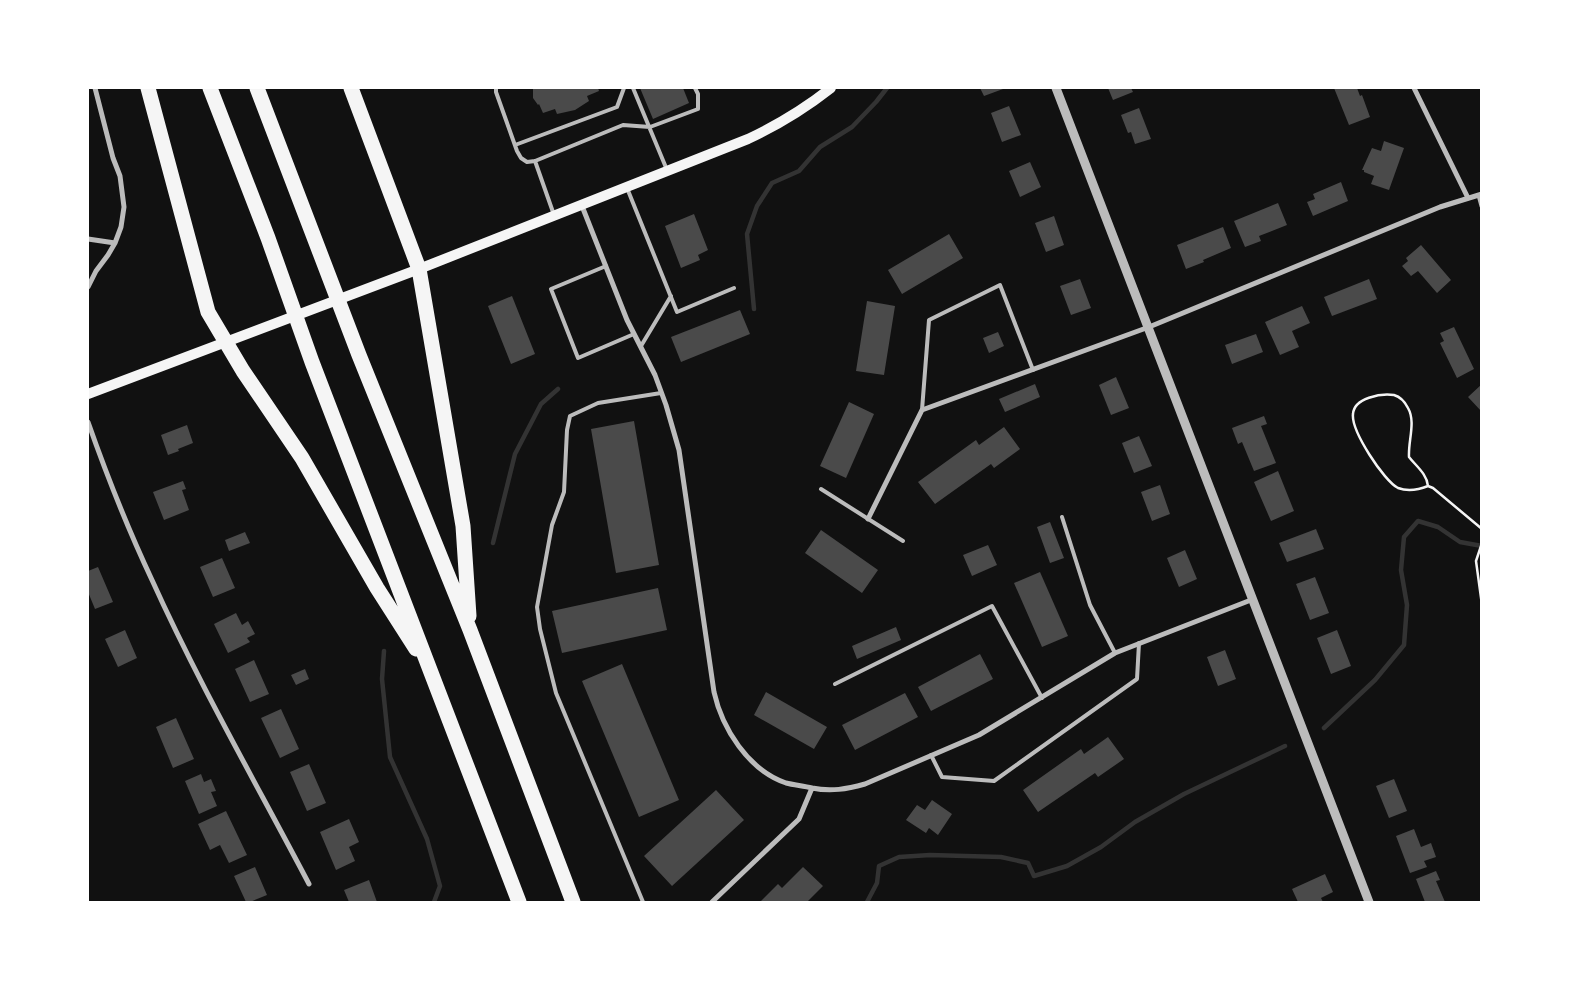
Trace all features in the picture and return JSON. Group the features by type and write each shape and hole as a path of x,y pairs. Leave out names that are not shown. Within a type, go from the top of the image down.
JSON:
{"highway":[{"path":"148,88 208,312 260,396 302,458 377,588 434,677"},
{"path":"210,88 268,238 312,362 519,902"},
{"path":"257,88 359,355 470,630 573,902"},
{"path":"351,88 419,269 463,526 470,630"}],"main road":[{"path":"88,394 419,269 748,140 782,123 807,107 831,88"}],"street":[{"path":"88,287 115,242 124,207 122,186 95,88"},
{"path":"1056,88 1369,902"},
{"path":"1414,88 1468,198"},
{"path":"868,519 922,410 1149,327 1440,207 1480,194 1482,206"},
{"path":"582,206 634,334 662,393 679,450 714,692 721,716 729,732 742,750 757,765 785,782 825,791 845,790 865,784 979,735 1115,653 1252,600"},
{"path":"88,239 115,242"},
{"path":"88,422 118,505 183,646 309,884"},
{"path":"712,902 799,819 812,788"}],"lane":[{"path":"496,88 515,145 521,158 527,162 535,161 623,125 650,127 698,109 698,94 695,88"},
{"path":"515,145 617,107 624,88"},
{"path":"634,88 667,172"},
{"path":"535,161 554,217"},
{"path":"627,188 677,312 734,288"},
{"path":"606,266 551,289 578,358 634,334"},
{"path":"922,410 929,320 1000,285 1034,370"},
{"path":"640,346 671,296"},
{"path":"644,902 556,693 540,629 537,607 552,525 564,492 567,430 570,416 598,403 662,393"},
{"path":"821,489 903,541"},
{"path":"1062,517 1090,605 1115,653"},
{"path":"835,684 992,606 1042,698"},
{"path":"931,755 942,777 994,781 1138,679 1139,643"}],"path":[{"path":"1428,486 1422,471 1409,457 1412,418 1403,400 1395,395 1384,395 1362,401 1356,406 1352,413 1358,435 1370,456 1396,487 1411,491 1428,486 1433,488 1482,529"},
{"path":"1482,543 1476,561 1482,605"}],"building":[{"path":"533,88 598,88 599,91 587,96 589,101 575,110 557,114 555,109 543,113 539,104 533,98"},
{"path":"640,88 683,88 689,103 653,119"},
{"path":"980,88 1002,88 1003,89 984,96"},
{"path":"1108,88 1131,88 1133,92 1113,100"},
{"path":"1334,88 1357,88 1360,96 1362,95 1370,117 1349,125"},
{"path":"1009,106 1021,135 1002,142 991,113"},
{"path":"1139,108 1151,139 1135,144 1131,132 1128,133 1121,115"},
{"path":"1384,141 1404,148 1389,190 1371,184 1374,176 1362,170 1372,148 1381,151"},
{"path":"1030,162 1041,187 1020,197 1009,171"},
{"path":"1341,182 1348,201 1313,216 1307,202 1315,199 1313,194"},
{"path":"1278,203 1287,225 1259,236 1261,241 1245,247 1234,221"},
{"path":"694,214 708,250 698,255 700,260 681,268 665,226"},
{"path":"1054,216 1064,245 1046,252 1035,223"},
{"path":"1223,227 1231,248 1186,269 1177,245"},
{"path":"949,234 963,258 902,294 888,270"},
{"path":"1421,245 1451,280 1437,293 1418,271 1411,276 1402,266 1408,261 1406,258"},
{"path":"1080,279 1091,308 1071,315 1060,286"},
{"path":"1369,279 1377,299 1332,316 1324,297"},
{"path":"512,296 535,354 511,364 488,306"},
{"path":"867,301 895,306 884,375 856,371"},
{"path":"1302,306 1310,323 1292,331 1299,347 1280,355 1265,322"},
{"path":"740,310 750,334 681,362 671,337"},
{"path":"1454,327 1474,369 1457,378 1440,343 1444,341 1440,333"},
{"path":"998,332 1004,346 989,353 983,338"},
{"path":"1256,334 1263,352 1232,364 1225,345"},
{"path":"1116,377 1129,408 1111,415 1099,385"},
{"path":"1035,384 1040,397 1005,412 999,399"},
{"path":"1482,384 1482,412 1468,397"},
{"path":"849,402 874,414 846,478 820,466"},
{"path":"1264,416 1267,424 1261,426 1276,463 1254,471 1242,442 1238,444 1232,428"},
{"path":"634,421 659,565 616,573 591,429"},
{"path":"187,425 193,443 168,455 161,435"},
{"path":"1004,427 1020,449 994,468 991,464 935,504 918,482 976,440 979,445"},
{"path":"1139,436 1152,466 1134,473 1122,443"},
{"path":"1278,471 1294,511 1271,521 1254,482"},
{"path":"183,481 186,489 182,490 189,510 164,520 153,492"},
{"path":"1160,485 1170,514 1152,521 1141,492"},
{"path":"1050,522 1064,558 1050,563 1037,527"},
{"path":"1316,529 1324,549 1287,562 1279,543"},
{"path":"821,530 878,570 862,593 805,553"},
{"path":"245,532 250,543 229,551 225,540"},
{"path":"988,545 997,565 972,576 963,555"},
{"path":"1185,550 1197,579 1179,587 1167,558"},
{"path":"222,558 235,588 213,597 200,567"},
{"path":"98,567 113,602 95,609 88,592 88,571"},
{"path":"1040,572 1068,636 1042,647 1014,583"},
{"path":"1315,577 1329,613 1310,620 1296,584"},
{"path":"658,588 667,630 562,653 552,611"},
{"path":"236,613 242,625 248,621 255,634 247,638 250,642 228,653 214,624"},
{"path":"896,627 901,640 857,659 852,646"},
{"path":"125,630 137,658 118,667 105,639"},
{"path":"1337,630 1351,666 1331,674 1317,638"},
{"path":"1225,650 1236,679 1218,686 1207,657"},
{"path":"980,654 993,679 931,711 918,687"},
{"path":"254,660 269,694 250,702 235,669"},
{"path":"622,664 679,800 639,817 582,681"},
{"path":"305,669 309,679 296,685 291,675"},
{"path":"766,692 827,727 814,749 754,715"},
{"path":"905,693 918,717 855,750 842,725"},
{"path":"281,709 299,749 280,758 261,718"},
{"path":"176,718 194,759 173,768 156,727"},
{"path":"1108,737 1124,759 1098,777 1095,773 1038,812 1023,790 1081,749 1084,754"},
{"path":"309,764 326,803 307,811 290,772"},
{"path":"201,774 204,782 211,779 216,791 211,792 217,806 199,814 185,781"},
{"path":"1394,779 1407,811 1389,818 1376,786"},
{"path":"716,790 744,820 672,886 644,856"},
{"path":"932,800 952,814 938,835 929,828 926,833 906,820 917,805 925,810"},
{"path":"226,811 247,855 229,863 220,845 210,850 198,824"},
{"path":"349,819 359,842 349,847 355,861 336,870 320,832"},
{"path":"1414,829 1421,847 1431,843 1436,857 1424,861 1427,867 1410,873 1396,836"},
{"path":"255,867 267,895 246,902 234,876"},
{"path":"803,867 823,886 807,902 760,902 778,884 782,888"},
{"path":"1436,871 1440,880 1436,881 1445,902 1425,902 1416,879"},
{"path":"1325,874 1333,892 1321,898 1323,902 1298,902 1292,889"},
{"path":"369,880 377,902 349,902 344,890"}],"waterway":[{"path":"754,309 747,234 757,206 772,183 799,171 820,147 852,127 887,88"},
{"path":"493,543 515,454 541,404 558,389"},
{"path":"1324,728 1375,680 1404,645 1407,605 1401,570 1404,537 1418,521 1438,527 1460,542 1482,546"},
{"path":"384,651 382,679 390,757 427,839 440,886 434,902"},
{"path":"867,902 877,883 879,866 899,857 930,855 1001,857 1028,863 1034,876 1067,866 1101,847 1135,822 1184,794 1285,746"}]}
